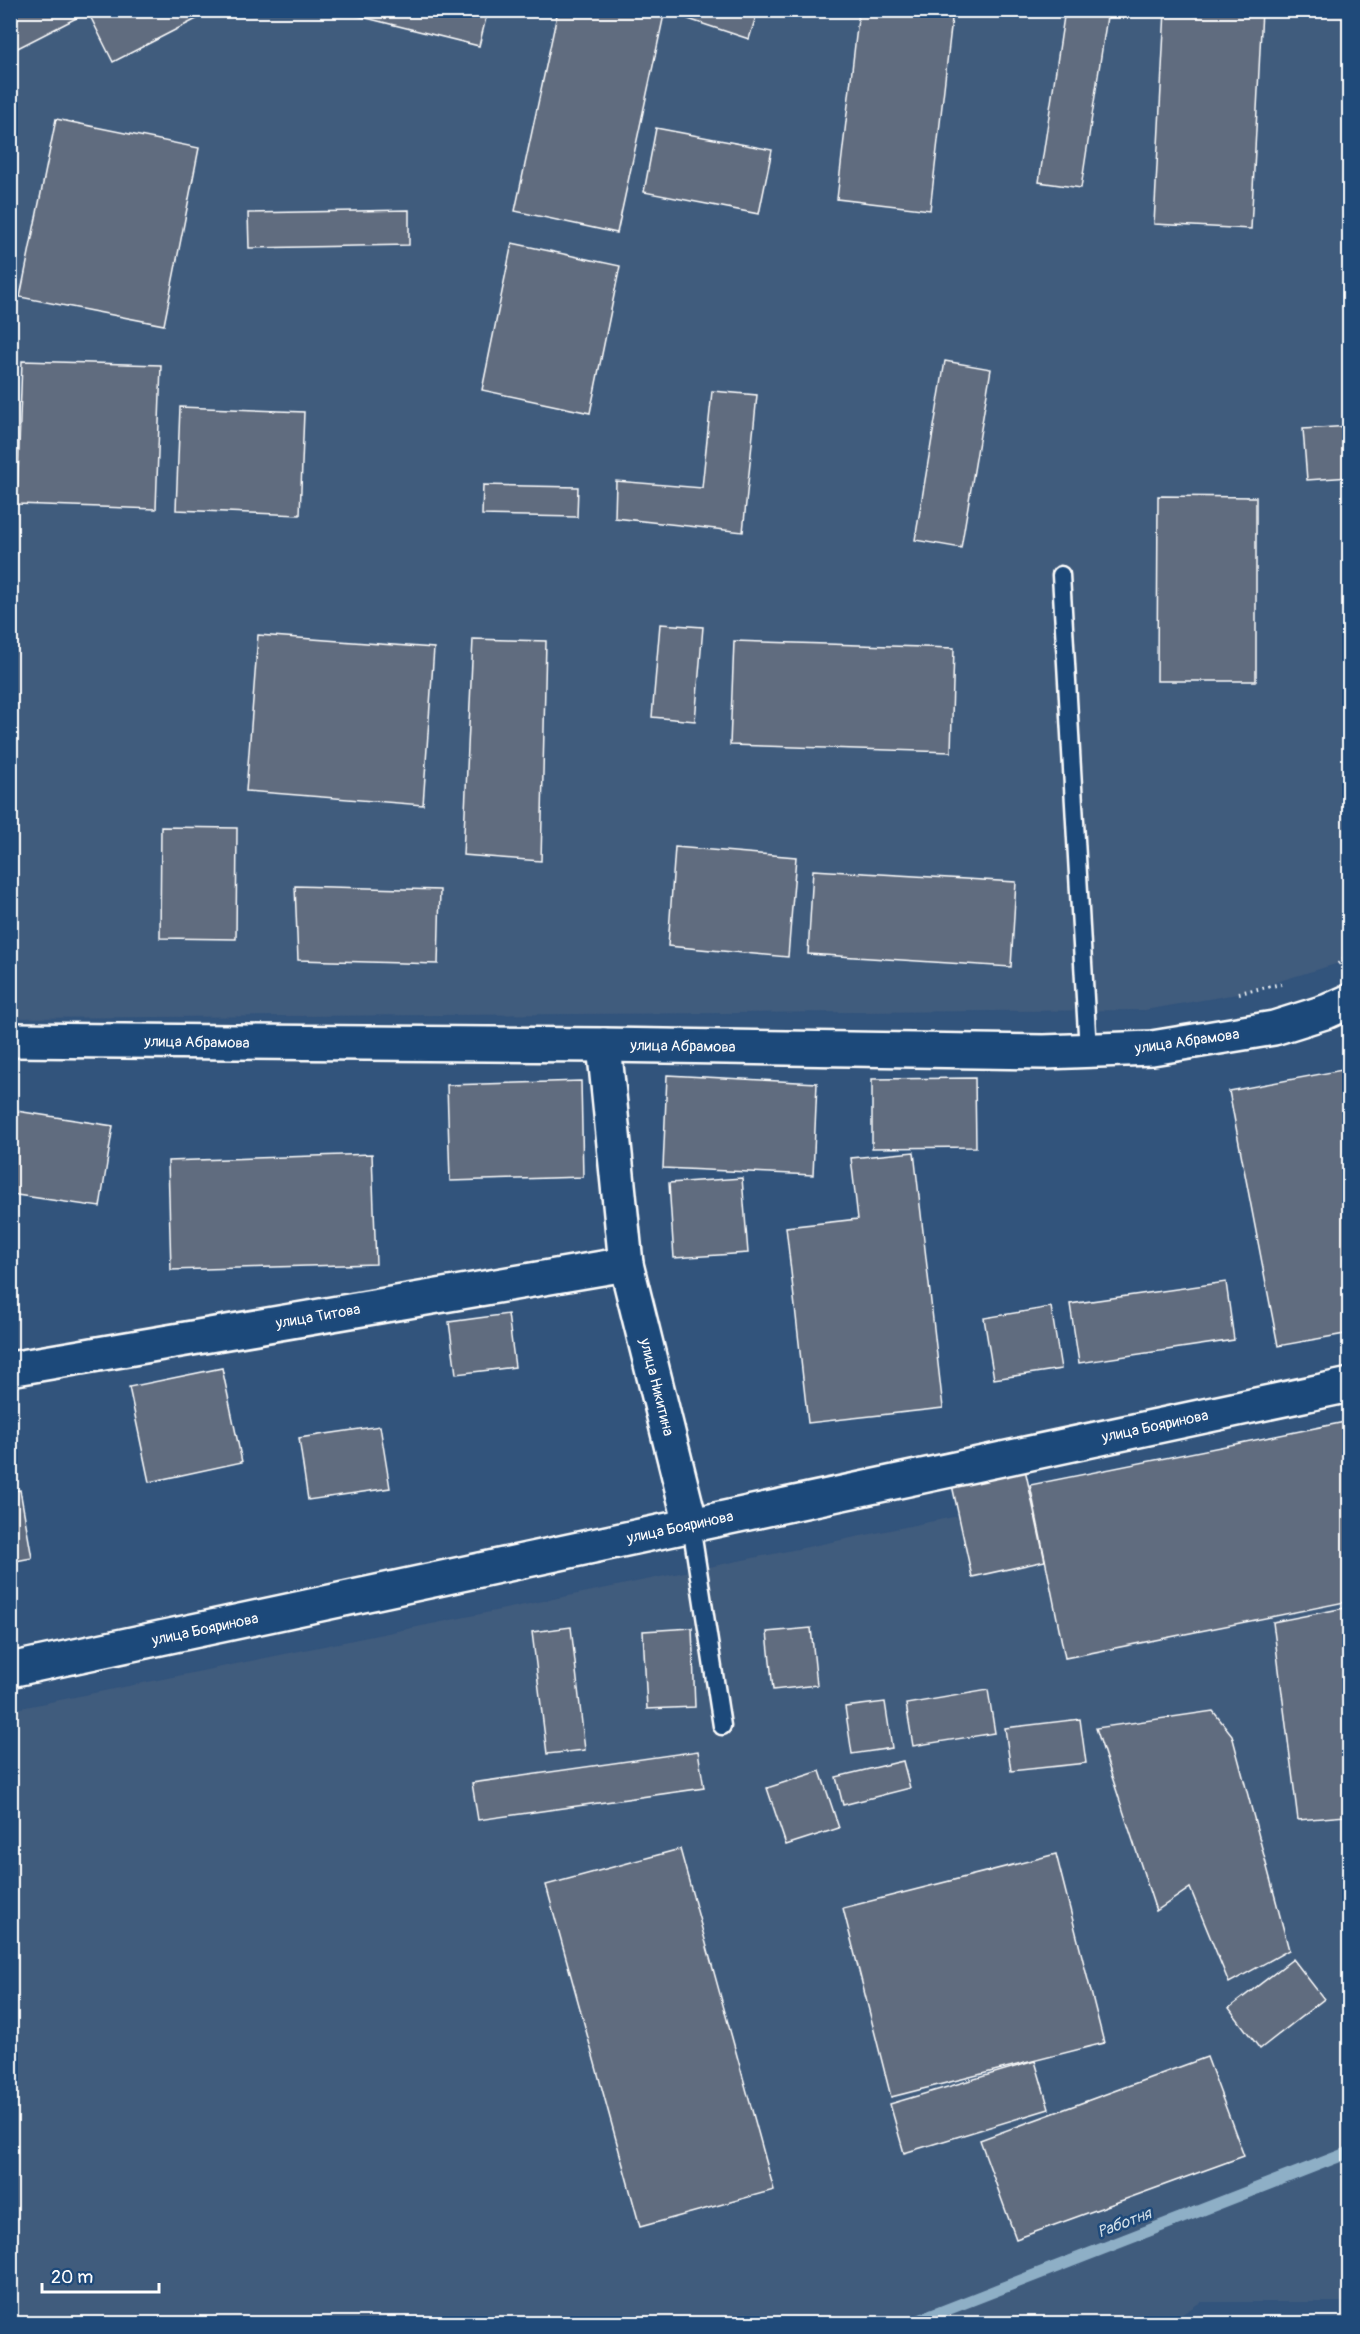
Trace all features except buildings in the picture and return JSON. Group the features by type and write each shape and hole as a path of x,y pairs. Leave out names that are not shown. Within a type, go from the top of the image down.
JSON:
{"street":[{"name":"улица Абрамова","path":"10,1040 1088,1051 1152,1048 1274,1028 1328,1011 1350,1001"},
{"name":"улица Никитина","path":"604,1045 626,1264 691,1525"},
{"name":"улица Титова","path":"10,1369 626,1264"},
{"name":"улица Бояринова","path":"10,1670 1350,1385"}],"lane":[{"path":"1061,575 1088,1051"},
{"name":"улица Никитина","path":"691,1525 722,1726"}],"shaded area":[{"path":"10,11 1349,11 1349,960 1237,994 1145,1010 11,1018"},
{"path":"1349,1436 1349,2302 1201,2302 1167,2324 11,2324 11,1710"}],"waterway":[{"name":"Работня","path":"910,2324 1350,2152"}]}
